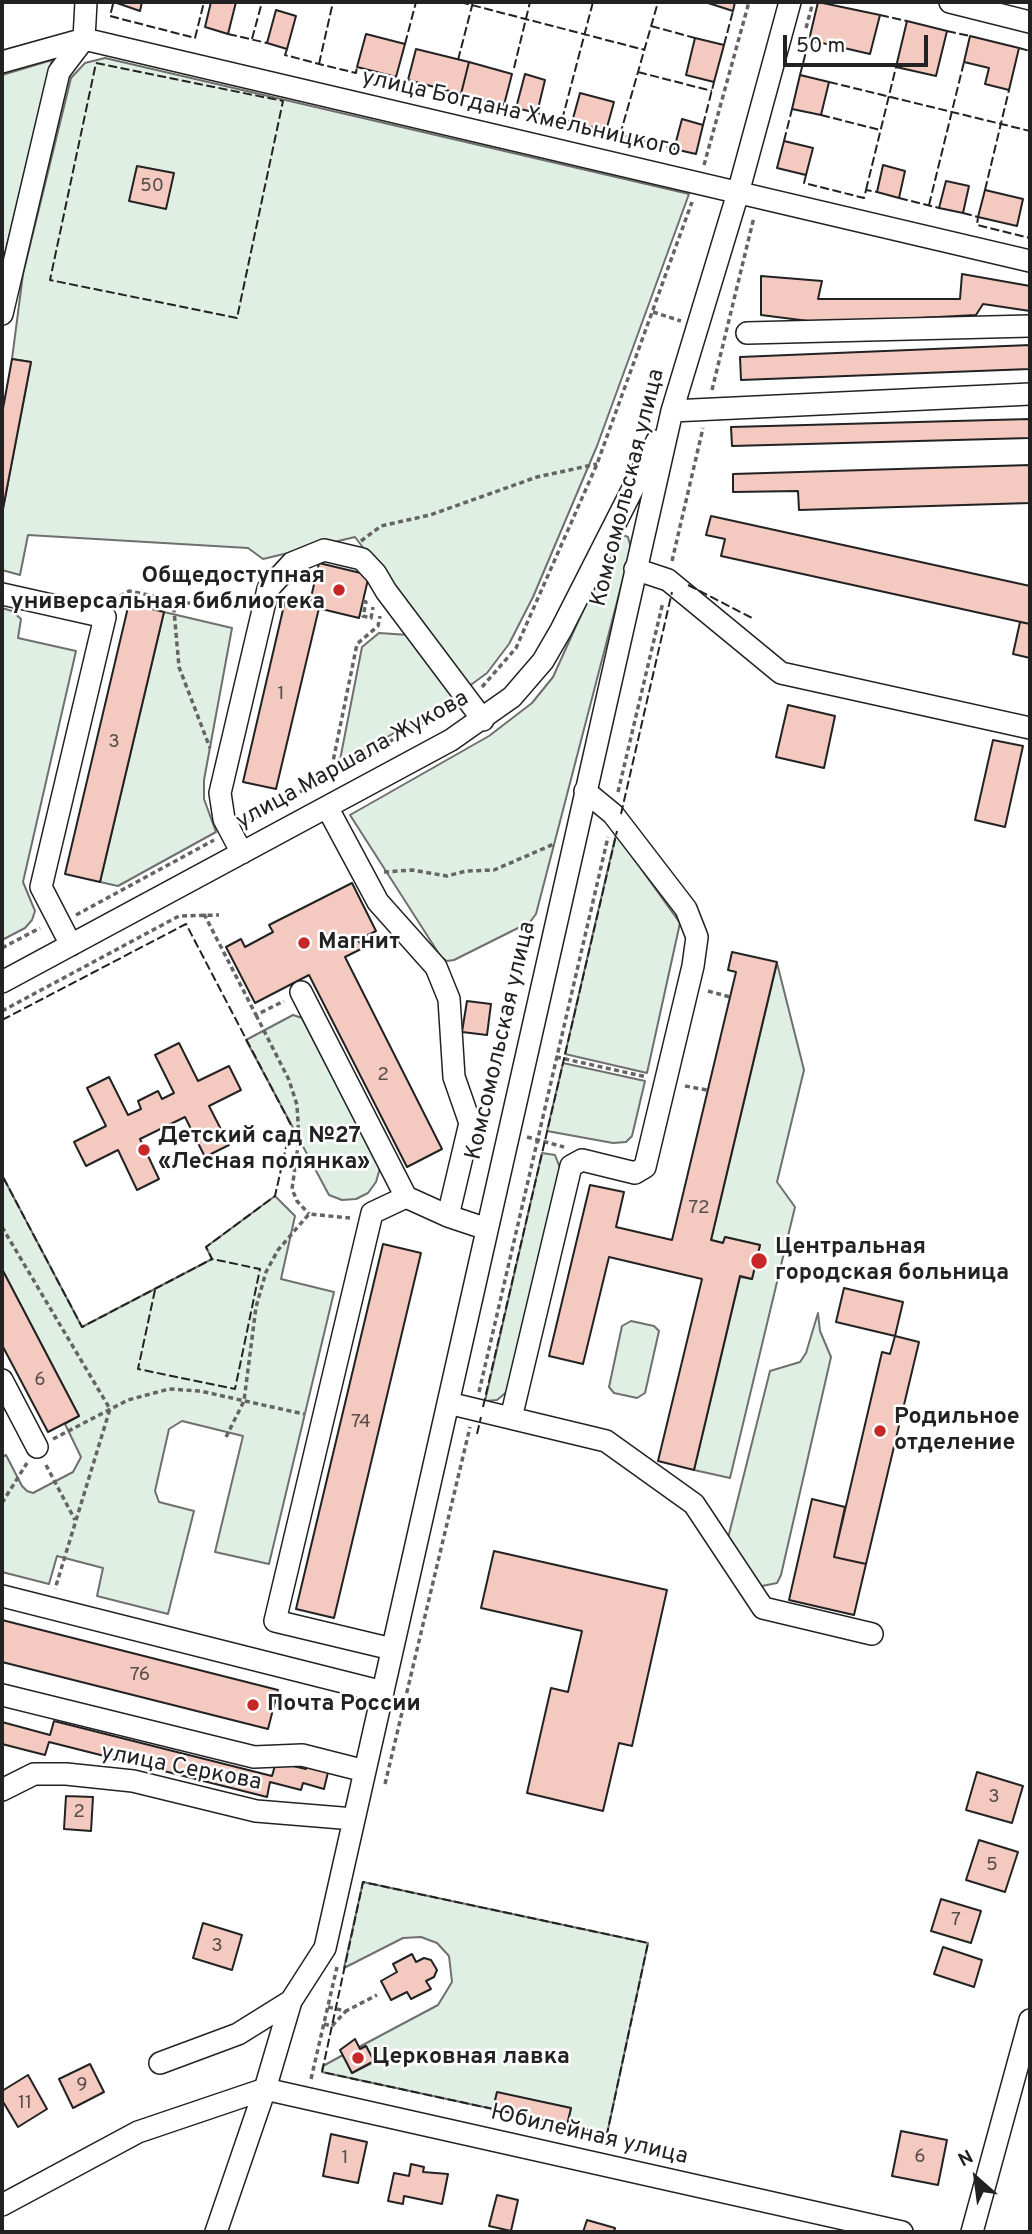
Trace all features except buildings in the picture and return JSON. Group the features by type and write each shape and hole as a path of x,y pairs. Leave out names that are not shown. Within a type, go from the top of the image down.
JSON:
{"street":[{"path":"2,314 60,72 84,39 86,2"},
{"name":"Комсомольская улица","path":"216,2232 265,2089 291,2001 325,1948 672,411 748,195 790,2"},
{"path":"950,2 1030,22"},
{"name":"улица Богдана Хмельницкого","path":"2,62 84,39 1030,261"},
{"path":"747,333 1030,326"},
{"path":"672,411 1030,394"},
{"name":"улица Маршала Жукова","path":"2,982 327,807 482,720 512,697 543,661 672,411"},
{"path":"242,853 230,831 221,805 226,770 268,589 285,569 307,555 324,550 362,559 376,573 380,599 482,720"},
{"path":"635,569 668,580 780,673 1030,728"},
{"path":"2,594 105,617 41,887 71,944"},
{"path":"510,1418 571,1166 582,1160 635,1173 645,1167 693,966 697,937 686,909 613,814 585,791"},
{"path":"327,807 378,902 436,967 449,999 454,1077 470,1123 448,1216"},
{"path":"302,992 406,1197 448,1216 487,1229"},
{"path":"393,1649 275,1621 372,1213 406,1197"},
{"path":"2,1383 37,1447"},
{"path":"448,1403 606,1441 694,1504 763,1608 872,1634"},
{"path":"2,1596 383,1692"},
{"path":"2,1695 254,1757 302,1755 365,1771"},
{"name":"улица Серкова","path":"2,1790 34,1774 66,1774 133,1781 256,1811 354,1819"},
{"path":"160,2063 238,2034 291,2001"},
{"path":"972,2232 1030,2020"},
{"path":"2,2205 138,2132 265,2089"},
{"name":"Юбилейная улица","path":"265,2089 902,2232"}],"path":[{"path":"2,948 40,928 61,924 330,776 466,698 491,680 516,648 597,464 698,183 749,2"},
{"path":"802,41 813,2"},
{"path":"381,1796 475,1409 708,409 748,195"},
{"path":"349,556 366,534 381,526 430,515 537,477 597,464"},
{"path":"105,617 114,597 129,591 208,604 231,602 268,589"},
{"path":"173,599 179,667 193,696 207,743 226,770"},
{"path":"330,776 357,644 378,626 380,599"},
{"path":"363,601 366,602 363,616 371,618 380,599"},
{"path":"382,872 412,870 447,876 466,871 494,870 575,834"},
{"path":"204,914 289,1080 297,1105 299,1139 292,1189 297,1201 309,1214 360,1219 372,1213"},
{"path":"2,1011 179,916 219,915"},
{"path":"703,990 730,996"},
{"path":"256,1016 302,992"},
{"path":"556,1057 707,1090"},
{"path":"509,1132 571,1149"},
{"path":"226,1437 244,1401 256,1307 266,1272 278,1250 309,1214"},
{"path":"2,1227 110,1409 50,1608"},
{"path":"2,1503 37,1447 143,1394 169,1389 200,1391 323,1418"},
{"path":"37,1447 76,1521"},
{"path":"307,2098 340,1956"},
{"path":"324,2024 332,2026 346,2011 377,1995"},
{"path":"328,2007 346,2011"}],"green space":[{"path":"105,58 689,194 597,446 533,597 509,644 487,673 468,687 355,537 263,559 248,548 28,535 20,575 2,570 2,514 31,362 12,359 23,274 71,78 85,63"},
{"path":"52,60 2,266 2,75"},
{"path":"623,535 628,537 631,548 536,914 530,922 447,961 441,957 350,815 489,736 532,703 553,677 615,540"},
{"path":"2,608 12,611 21,619 18,638 76,651 23,882 35,911 25,928 2,940"},
{"path":"164,612 232,628 204,780 204,799 216,832 118,886 100,882"},
{"path":"379,633 409,635 456,697 339,765 362,647"},
{"path":"616,834 680,923 647,1073 565,1054"},
{"path":"777,963 804,1070 777,1182 795,1207 730,1478 694,1470 740,1277 752,1279 760,1245 725,1237 723,1243 711,1240"},
{"path":"293,1015 302,1018 380,1168 376,1182 368,1193 356,1199 342,1200 329,1195 246,1040"},
{"path":"563,1063 645,1081 632,1136 626,1142 613,1143 547,1131"},
{"path":"542,1153 555,1155 560,1168 509,1390 497,1400 485,1401"},
{"path":"2,1175 82,1327 212,1259 206,1247 275,1196 295,1216 281,1279 334,1292 269,1564 215,1552 243,1436 182,1421 169,1429 155,1491 159,1502 194,1511 168,1614 97,1596 103,1568 57,1556 49,1584 2,1572 2,1457 6,1455 22,1486 33,1493 73,1472 81,1457 65,1424 79,1416 2,1269"},
{"path":"818,1313 820,1331 831,1357 781,1575 777,1583 757,1587 728,1538 770,1371 800,1362 806,1353"},
{"path":"631,1321 654,1326 659,1331 645,1393 637,1398 614,1393 609,1387 622,1326"},
{"path":"363,1882 648,1943 607,2134 567,2125 571,2108 497,2093 493,2109 322,2072 323,2066 343,2055 352,2073 374,2062 366,2046 359,2047 438,2005 452,1982 449,1956 437,1943 421,1937 403,1938 344,1968"}],"fence":[{"path":"113,4 110,16 195,38 204,2"},
{"path":"252,39 262,2"},
{"path":"319,64 333,2"},
{"path":"405,44 416,2"},
{"path":"460,2 645,50"},
{"path":"458,60 473,2"},
{"path":"514,68 530,2"},
{"path":"562,120 593,2"},
{"path":"620,135 658,2"},
{"path":"724,45 733,11"},
{"path":"880,15 907,21"},
{"path":"651,26 695,38"},
{"path":"947,31 970,36"},
{"path":"228,34 267,43"},
{"path":"800,75 809,40"},
{"path":"1019,48 1030,51"},
{"path":"287,49 285,55 319,64 356,73 357,67"},
{"path":"929,205 964,62"},
{"path":"96,63 283,101 237,318 50,280 96,63"},
{"path":"866,190 896,67"},
{"path":"638,72 712,91"},
{"path":"703,125 714,82"},
{"path":"829,82 1030,131"},
{"path":"985,190 1009,90"},
{"path":"784,141 792,109"},
{"path":"537,113 572,122"},
{"path":"821,115 880,130"},
{"path":"606,131 674,149"},
{"path":"806,175 804,183 864,198 866,190 877,192"},
{"path":"899,198 939,208"},
{"path":"963,213 978,217 977,225 1030,238"},
{"path":"688,585 754,619"},
{"path":"621,814 672,592"},
{"path":"483,1407 617,831"},
{"path":"2,1020 186,924 291,1125 275,1196 206,1247 212,1259 82,1327 2,1175"},
{"path":"155,1290 138,1369 235,1389 260,1269 212,1259"},
{"path":"477,1434 481,1417"},
{"path":"493,2109 322,2072 363,1882 648,1943 607,2134 567,2125"}],"place":[{"name":"Общедоступная универсальная библиотека","path":"339,590"},
{"name":"Магнит","path":"304,943"},
{"name":"Детский сад №27 «Лесная полянка»","path":"144,1150"},
{"name":"Центральная городская больница","path":"759,1261"},
{"name":"Родильное отделение","path":"880,1431"},
{"name":"Почта России","path":"253,1705"},
{"name":"Церковная лавка","path":"358,2058"}]}
